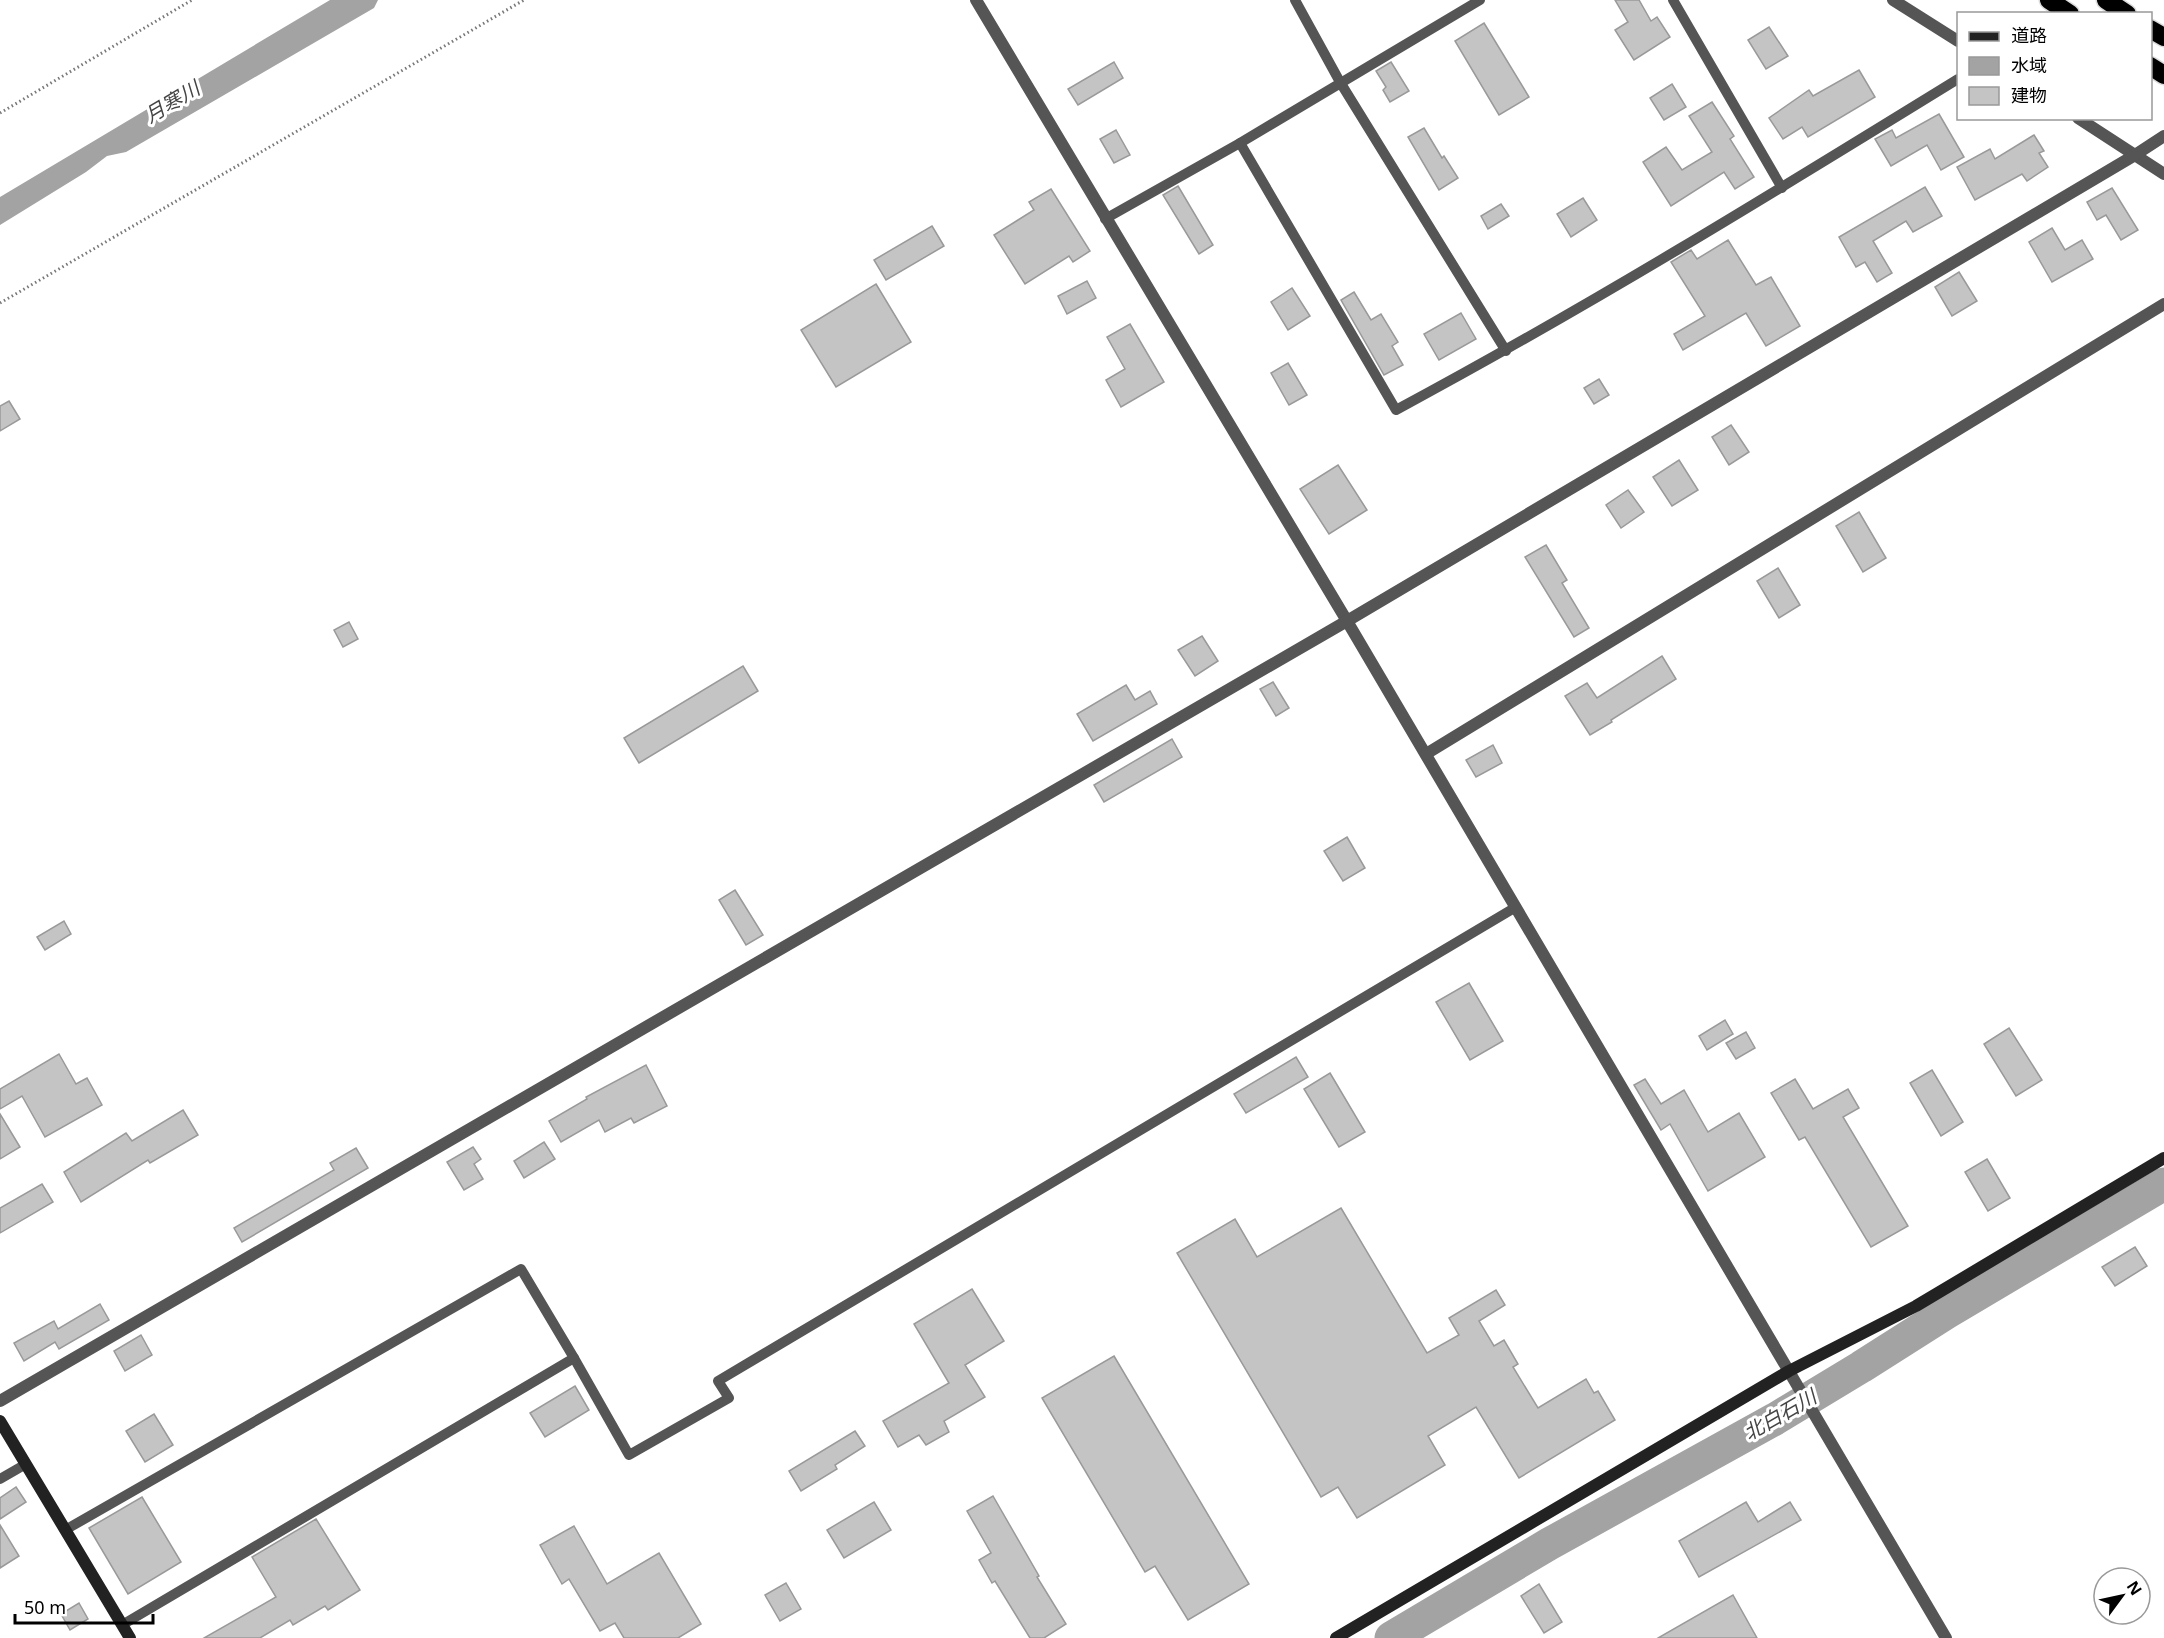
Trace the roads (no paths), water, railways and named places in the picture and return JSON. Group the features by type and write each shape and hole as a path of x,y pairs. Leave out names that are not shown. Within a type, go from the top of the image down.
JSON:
{"highway":[{"path":"2049,0 2067,12"},
{"path":"2106,0 2124,12"}],"street":[{"path":"976,0 1426,754 1946,1638"},
{"path":"1893,0 1957,40"},
{"path":"2081,120 2164,174"},
{"path":"0,1401 1347,621 2164,136"},
{"path":"1426,754 2164,304"},
{"path":"1336,1638 1789,1371 1916,1306 2164,1158"},
{"path":"0,1421 130,1638"}],"lane":[{"path":"1295,0 1340,82 1506,351"},
{"path":"1105,219 1240,143 1480,0"},
{"path":"1672,0 1782,188"},
{"path":"1240,143 1396,410 1506,351 1782,188 1957,80"},
{"path":"65,1530 521,1269 629,1455 729,1398 718,1381 1516,907"},
{"path":"122,1625 574,1358"},
{"path":"0,1479 26,1464"}],"water":[{"name":"月寒川","path":"330,0 378,0 374,8 126,152 107,156 86,172 0,225 0,197"}],"waterway":[{"name":"北白石川","path":"1391,1638 1549,1544 1775,1419 1946,1313 2164,1184"}]}
